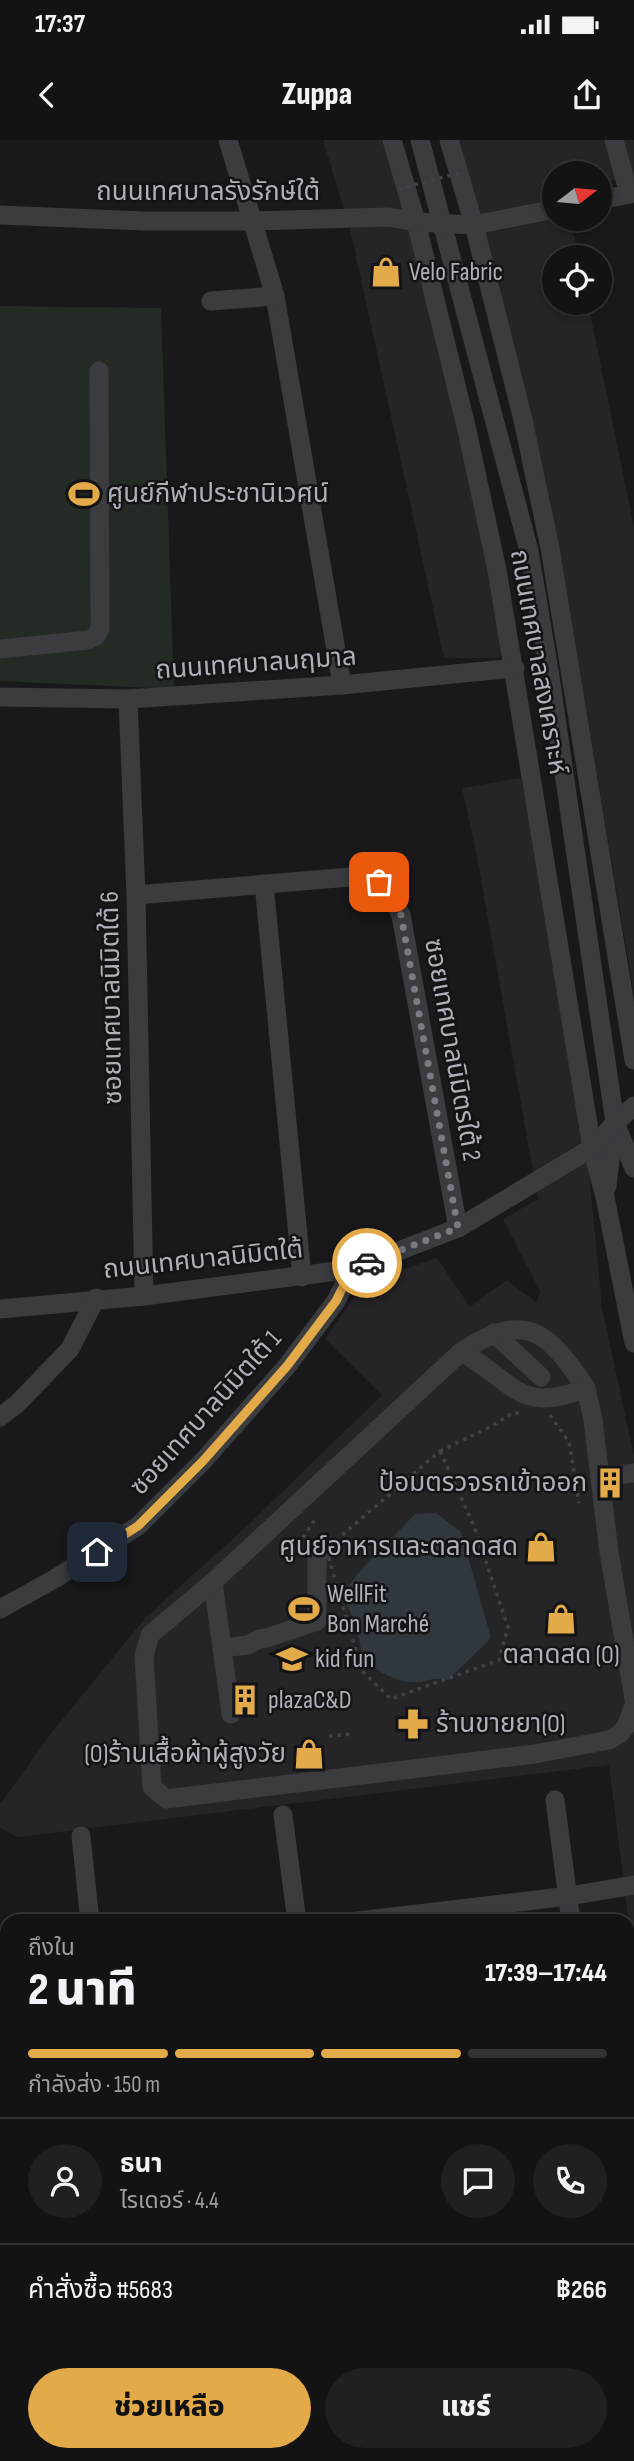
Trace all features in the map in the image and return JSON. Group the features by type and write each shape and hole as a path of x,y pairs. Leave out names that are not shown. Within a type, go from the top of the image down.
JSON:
{"street":[{"path":"228,140 275,296 342,685"},
{"name":"ถนนเทศบาลสงเคราะห์","path":"392,140 416,222 466,426 497,570 592,1148 605,1198 634,1343"},
{"name":"ถนนเทศบาลสงเคราะห์","path":"420,140 529,551 615,1123 634,1168"},
{"name":"ถนนเทศบาลสงเคราะห์","path":"449,140 474,225 523,420 550,548 634,1060"},
{"path":"612,197 632,193 614,140"},
{"name":"ถนนเทศบาลรังรักษ์ใต้","path":"0,215 144,221 388,217 416,222 474,225 542,212"},
{"path":"211,301 275,296"},
{"path":"0,649 88,640 96,636 100,628 99,371"},
{"name":"ถนนเทศบาลนฤมาล","path":"0,697 128,699 342,685 514,668"},
{"name":"ซอยเทศบาลนิมิตใต้ 6","path":"128,699 136,895 144,1296"},
{"name":"ซอยเทศบาลนิมิตรใต้ 2","path":"136,895 362,876 379,882 390,891 401,915 458,1228"},
{"path":"264,884 302,1277"},
{"name":"ถนนเทศบาลนิมิตใต้","path":"0,1309 96,1298 144,1296 352,1269 458,1228 592,1148 634,1106"},
{"name":"ถนนเทศบาลสงเคราะห์","path":"605,1198 615,1123"},
{"name":"ซอยเทศบาลนิมิตใต้ 1","path":"0,1609 56,1578 138,1526 203,1461 287,1366 336,1301 352,1269"},
{"path":"0,1417 17,1404 70,1349 96,1298"},
{"path":"634,1699 609,1552 593,1420 586,1388 567,1360 547,1339 518,1328 494,1333 461,1352 213,1582 150,1635 144,1657 152,1787 166,1799 535,1754 608,1740 620,1734 627,1725 634,1704"},
{"path":"494,1333 541,1377"},
{"path":"461,1352 531,1398 551,1398 586,1388"},
{"path":"600,1477 634,1473"},
{"path":"222,1648 248,1644 317,1621 317,1555 326,1549"},
{"path":"213,1582 231,1714"},
{"path":"555,1800 570,1914"},
{"path":"283,1815 296,1914"},
{"path":"81,1836 89,1914"},
{"path":"451,1914 634,1885"}],"path":[{"path":"398,188 463,172"},
{"path":"440,1451 474,1526 508,1627 499,1660 391,1699 362,1671 326,1549 440,1451 492,1426 512,1413 524,1413"},
{"path":"548,1413 569,1442 579,1503"},
{"path":"294,1552 317,1516"},
{"path":"329,1737 354,1734"}],"shaded area":[{"path":"323,140 388,140 415,238 504,640 500,658 444,658 350,229"},
{"path":"458,140 634,140 634,176 612,181 612,161 542,161 542,231 573,231 576,245 542,245 542,315 590,315 634,527 634,994 559,549"},
{"name":"ศูนย์กีฬาประชานิเวศน์","path":"0,306 161,308 174,689 0,681"},
{"path":"521,778 584,1118 602,1308 634,1456 634,1914 628,1914 609,1765 18,1837 0,1828 0,1804 53,1731 146,1617 247,1526 382,1395 325,1339 364,1283 437,1258 470,1307 507,1280 537,1303 540,1291 503,1219 538,1199 477,857 462,788"},
{"path":"436,1513 461,1532 491,1638 448,1680 404,1681 389,1676 363,1660 356,1623 342,1596 367,1563 415,1514"}],"way so far":[{"path":"367,1263 458,1228 401,915 390,891 379,882"}],"place":[{"name":"Velo Fabric","path":"386,272"},
{"name":"ศูนย์กีฬาประชานิเวศน์","path":"84,494"},
{"name":"ป้อมตรวจรถเข้าออก","path":"610,1483"},
{"name":"ศูนย์อาหารและตลาดสด","path":"541,1547"},
{"name":"WellFit Bon Marché","path":"304,1609"},
{"name":"ตลาดสด (O)","path":"561,1619"},
{"name":"kid fun","path":"292,1659"},
{"name":"plazaC&D","path":"245,1700"},
{"name":"ร้านขายยา(O)","path":"413,1724"},
{"name":"(O)ร้านเสื้อผ้าผู้สูงวัย","path":"309,1754"}],"route":[{"path":"97,1552 138,1526 203,1461 287,1366 336,1301 352,1269 367,1263"}]}
